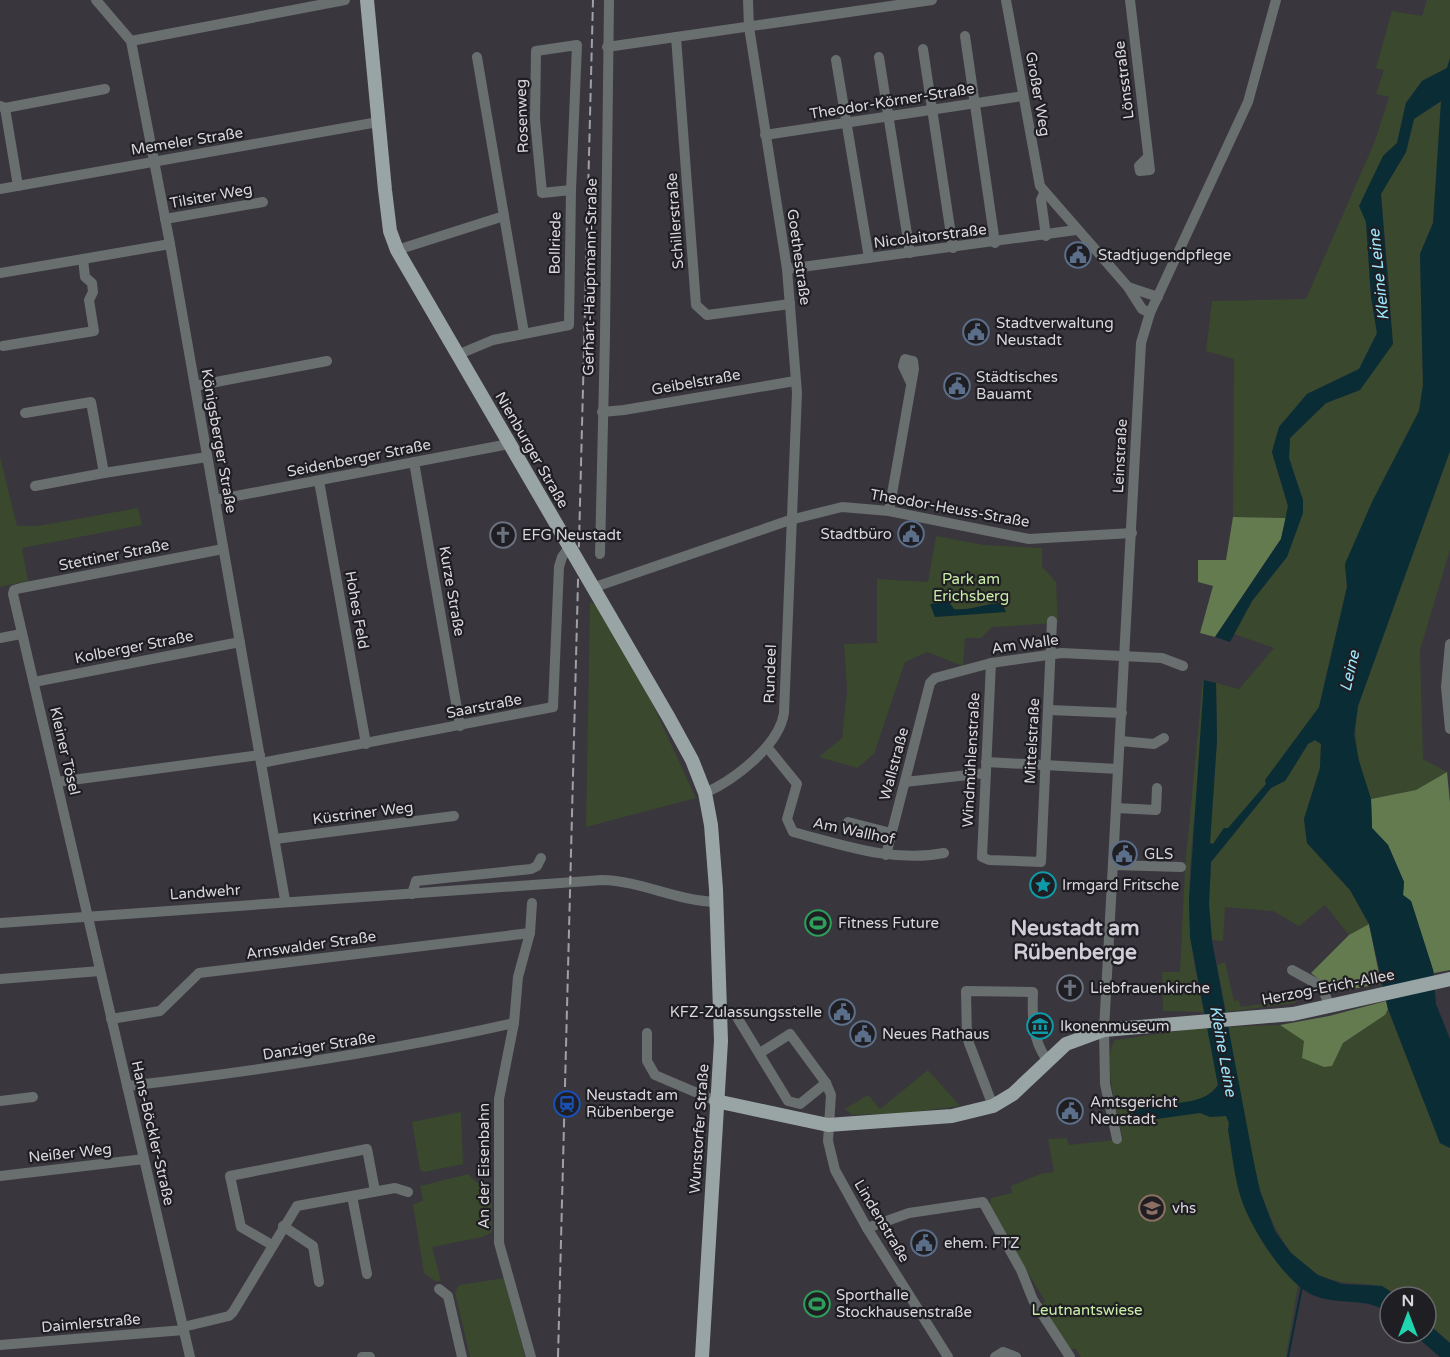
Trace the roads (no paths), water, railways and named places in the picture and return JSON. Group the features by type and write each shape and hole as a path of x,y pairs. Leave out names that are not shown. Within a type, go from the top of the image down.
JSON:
{"main road":[{"name":"Nienburger Straße","path":"366,0 390,231 397,250 569,548 595,587 681,739 705,793 714,854 717,902"},
{"name":"Wunstorfer Straße","path":"702,1357 721,1032 717,902"},
{"name":"Herzog-Erich-Allee","path":"993,1106 1013,1094 1066,1044 1104,1030 1231,1020 1330,1006 1448,979"},
{"path":"716,1101 828,1125 952,1116 993,1106"}],"street":[{"name":"Königsberger Straße","path":"96,0 129,36 170,244 285,900"},
{"path":"130,41 345,0"},
{"name":"Gerhart-Hauptmann-Straße","path":"600,554 609,0"},
{"name":"Goethestraße","path":"748,0 749,27 787,269 790,304 795,381 790,520"},
{"path":"607,47 932,0"},
{"name":"Großer Weg","path":"1006,0 1037,177 1044,193 1128,287 1142,309 1150,313"},
{"name":"Lönsstraße","path":"1130,0 1148,157"},
{"name":"Leinstraße","path":"1117,1139 1105,1084 1104,1030 1140,357 1144,331 1150,313 1248,102 1276,0"},
{"path":"965,36 994,243"},
{"name":"Schillerstraße","path":"676,37 696,305 707,315 790,304"},
{"name":"Bollriede","path":"457,355 493,340 569,325 571,190 578,45"},
{"name":"Rosenweg","path":"571,190 542,193 535,119 536,51 578,45"},
{"path":"923,50 953,248"},
{"path":"477,57 524,333"},
{"path":"879,57 910,253"},
{"path":"836,60 869,258"},
{"path":"18,186 2,107 105,89"},
{"name":"Theodor-Körner-Straße","path":"765,135 1023,96"},
{"name":"Memeler Straße","path":"0,189 378,122"},
{"name":"Großer Weg","path":"1044,193 1041,200 1046,236"},
{"name":"Tilsiter Weg","path":"165,219 263,202"},
{"path":"397,250 504,216"},
{"name":"Nicolaitorstraße","path":"787,269 1046,236 1076,230"},
{"path":"0,273 170,244"},
{"path":"3,346 94,331 89,300 93,292 92,283 85,277 83,259"},
{"name":"Großer Weg","path":"1128,287 1158,297"},
{"path":"195,386 327,361"},
{"name":"Geibelstraße","path":"603,412 795,381"},
{"path":"889,511 911,383"},
{"path":"26,414 91,402 104,473"},
{"name":"Seidenberger Straße","path":"215,500 509,444"},
{"path":"35,486 207,457"},
{"name":"Kurze Straße","path":"414,462 460,726"},
{"name":"Hohes Feld","path":"319,481 366,744"},
{"name":"Theodor-Heuss-Straße","path":"595,587 790,520 842,507 889,511 1029,539 1132,533"},
{"name":"Rundeel","path":"705,793 729,779 767,747 779,731 784,713 790,520"},
{"name":"Saarstraße","path":"57,782 261,759 366,744 553,707 559,567 562,557 569,548"},
{"name":"Stettiner Straße","path":"13,594 14,590 21,588 223,549"},
{"name":"Kleiner Tösel","path":"13,594 87,916"},
{"name":"Mittelstraße","path":"982,857 989,860 1041,862 1052,621"},
{"path":"0,638 21,634"},
{"name":"Kolberger Straße","path":"34,682 240,642"},
{"path":"1450,644 1446,687 1450,729"},
{"name":"Am Walle","path":"932,680 991,663 1062,653 1162,658 1183,666"},
{"name":"Windmühlenstraße","path":"982,857 991,663"},
{"name":"Wallstraße","path":"886,855 932,680"},
{"path":"1049,710 1122,713"},
{"path":"1120,741 1154,744 1164,738"},
{"name":"Am Wallhof","path":"767,747 797,784 788,819 793,832 886,855 927,856 945,853"},
{"path":"905,782 986,768 1046,765 1119,769"},
{"path":"1116,808 1156,810 1157,788"},
{"name":"Küstriner Weg","path":"275,839 454,816"},
{"path":"848,822 891,833"},
{"path":"412,894 416,881 531,869 537,866 541,858"},
{"path":"1113,865 1181,867"},
{"name":"Landwehr","path":"0,923 285,900 616,880 672,897 717,902"},
{"name":"An der Eisenbahn","path":"531,1357 499,1237 499,1095 514,1023 518,977 530,933 532,903"},
{"name":"Hans-Böckler-Straße","path":"87,916 190,1357"},
{"name":"Arnswalder Straße","path":"111,1019 160,1011 199,974 530,933"},
{"path":"1292,970 1322,986 1330,1006"},
{"path":"0,979 100,971"},
{"path":"993,1106 967,1038 966,991 1033,992 1034,1033 1039,1049 1047,1060"},
{"path":"735,1014 788,1101 795,1105 800,1104 826,1083 790,1034 760,1053"},
{"name":"Danziger Straße","path":"127,1086 271,1069 449,1038 514,1023"},
{"path":"647,1033 647,1061 655,1075 716,1101"},
{"name":"Lindenstraße","path":"826,1083 831,1095 828,1149 835,1170 867,1228 948,1357"},
{"path":"0,1101 33,1097"},
{"path":"272,1245 241,1227 230,1176 367,1149 375,1191"},
{"name":"Neißer Weg","path":"0,1176 144,1159"},
{"name":"Daimlerstraße","path":"0,1346 183,1328 228,1316 233,1312 297,1206 394,1188 408,1192"},
{"path":"352,1196 367,1274"},
{"path":"867,1228 909,1213 982,1202 1022,1270 1033,1300 1070,1357"},
{"path":"283,1226 313,1246 319,1282"},
{"path":"439,1289 448,1296 462,1357"},
{"path":"995,1357 1003,1352 1016,1357"},
{"path":"362,1357 370,1357"}],"water":[{"path":"1450,58 1450,451 1358,706 1354,734 1359,761 1371,799 1372,828 1388,845 1404,882 1403,895 1411,901 1433,970 1436,1004 1450,1039 1450,1148 1440,1143 1388,1009 1369,924 1350,890 1307,843 1304,819 1320,768 1321,744 1315,740 1308,744 1285,781 1271,788 1211,862 1209,904 1212,941 1260,1191 1275,1231 1290,1252 1318,1275 1342,1284 1378,1286 1378,1307 1315,1296 1304,1290 1281,1268 1252,1224 1241,1198 1226,1116 1210,1117 1200,1113 1135,1122 1130,1118 1136,1111 1146,1107 1198,1099 1209,1094 1218,1085 1190,937 1189,901 1204,680 1216,683 1217,740 1210,843 1213,844 1224,828 1228,828 1266,784 1265,780 1319,707 1347,587 1345,564 1373,500 1419,411 1423,385 1420,254 1433,223 1441,101 1414,119 1406,152 1381,194 1393,344 1360,390 1326,403 1290,438 1289,458 1303,500 1303,513 1287,557 1252,601 1230,642 1215,637 1281,539 1288,506 1272,452 1279,427 1307,394 1359,369 1377,333 1371,297 1366,222 1359,206 1383,156 1397,143 1406,103 1422,81 1447,68"},
{"path":"939,588 954,609 1002,603 1006,612 935,617 930,604 940,603"},
{"path":"1438,1332 1450,1343 1450,1357 1440,1357 1426,1345 1438,1345"}],"waterway":[{"path":"1288,1357 1302,1286"}],"railway":[{"path":"558,1357 593,0"}],"place":[{"name":"Stadtjugendpflege","path":"1078,255"},
{"name":"Stadtverwaltung Neustadt","path":"976,332"},
{"name":"Städtisches Bauamt","path":"957,386"},
{"name":"Stadtbüro","path":"911,534"},
{"name":"EFG Neustadt","path":"503,535"},
{"name":"GLS","path":"1124,854"},
{"name":"Irmgard Fritsche","path":"1043,885"},
{"name":"Fitness Future","path":"818,923"},
{"name":"Liebfrauenkirche","path":"1070,988"},
{"name":"KFZ-Zulassungsstelle","path":"842,1012"},
{"name":"Ikonenmuseum","path":"1040,1026"},
{"name":"Neues Rathaus","path":"863,1034"},
{"name":"Neustadt am Rübenberge","path":"567,1104"},
{"name":"Amtsgericht Neustadt","path":"1070,1111"},
{"name":"vhs","path":"1152,1208"},
{"name":"ehem. FTZ","path":"924,1243"},
{"name":"Sporthalle Stockhausenstraße","path":"817,1304"}],"district":[{"name":"Neustadt am Rübenberge","path":"1075,940"}],"water label":[{"name":"Kleine Leine","path":"1379,275"},
{"name":"Leine","path":"1350,671"},
{"name":"Kleine Leine","path":"1223,1051"}],"park label":[{"name":"Park am Erichsberg","path":"971,588"},
{"name":"Leutnantswiese","path":"1087,1310"}]}
